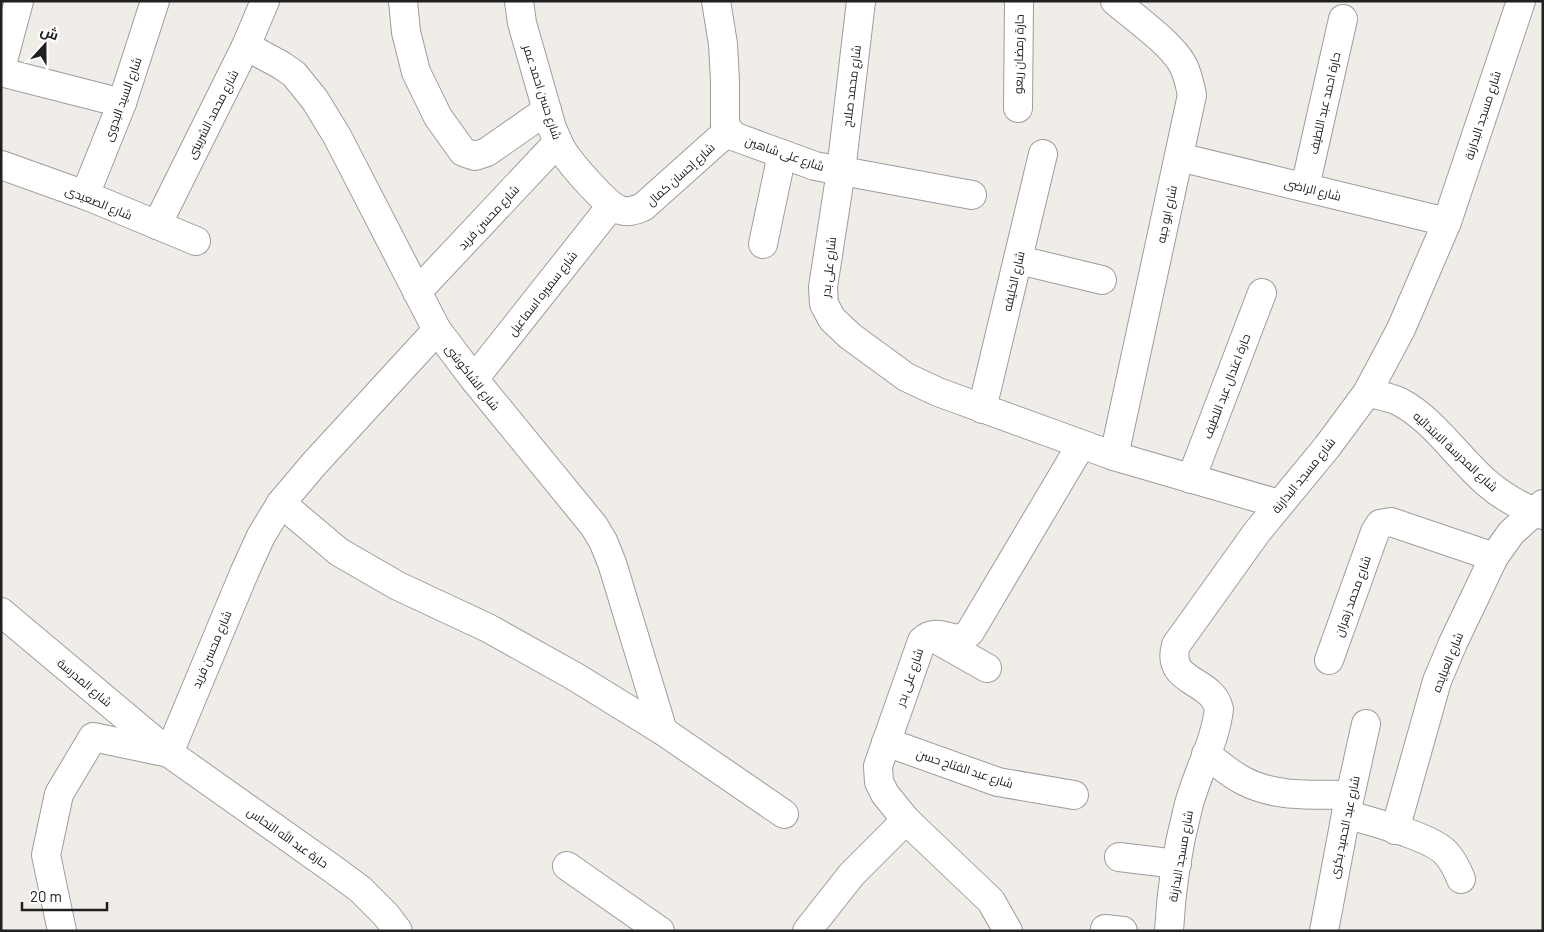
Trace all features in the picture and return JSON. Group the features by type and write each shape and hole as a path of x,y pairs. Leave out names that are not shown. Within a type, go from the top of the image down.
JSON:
{"street":[{"path":"19,1 2,66 122,104"},
{"name":"شارع السيد البدوى","path":"85,195 122,104 155,1"},
{"name":"شارع محمد الشربينى","path":"157,225 246,46 265,1"},
{"path":"403,1 406,32 416,72 438,117 463,152 475,156 487,152 547,110"},
{"name":"شارع حسن احمد عمر","path":"519,1 522,23 558,142 572,163 607,202"},
{"path":"716,1 725,82 725,125 728,131"},
{"name":"شارع محمد صلاح","path":"841,171 861,1"},
{"name":"حارة رمضان ريعو","path":"1018,108 1019,1"},
{"name":"شارع ابو جبه","path":"1114,456 1192,95 1189,79 1183,64 1173,51 1115,1"},
{"name":"شارع مسجد البدارنة","path":"1168,931 1177,864 1188,808 1218,715 1218,702 1210,692 1178,670 1174,662 1176,645 1279,504 1327,447 1367,393 1401,329 1447,222 1521,1"},
{"name":"حارة احمد عبد اللطيف","path":"1305,187 1343,19"},
{"name":"شارع الشاكوشى","path":"246,46 294,74 315,100 337,136 437,330 604,541 663,732"},
{"name":"شارع على شاهين","path":"728,131 733,136 815,166 972,194"},
{"name":"شارع إحسان كمال","path":"607,202 621,210 632,211 643,207 728,131"},
{"name":"شارع محسن فريد","path":"417,292 558,142"},
{"path":"762,244 782,154"},
{"name":"شارع الخليفه","path":"982,409 1043,154"},
{"name":"شارع الراضى","path":"1179,157 1447,222"},
{"name":"شارع الصعيدى","path":"1,165 85,195 196,241"},
{"name":"شارع على بدر","path":"841,171 823,287 824,304 832,319 850,336 906,377 938,392 1114,456 1279,504"},
{"name":"شارع سميره اسماعيل","path":"474,379 607,202"},
{"path":"1018,260 1102,280"},
{"name":"حارة اعتدال عبد اللطيف","path":"1191,479 1262,293"},
{"name":"شارع محسن فريد","path":"169,753 245,571 261,536 281,503 314,464 437,330"},
{"name":"شارع المدرسة الابتدائيه","path":"1367,393 1384,396 1400,402 1414,411 1486,482 1510,499 1540,510"},
{"name":"شارع على بدر","path":"1008,931 991,901 906,820 885,794 879,782 878,766 922,641 928,635 937,634 958,639 964,638 970,632 1081,445"},
{"path":"281,503 339,552 398,586 488,628 574,676 663,732 784,814"},
{"name":"شارع العبايده","path":"1395,830 1437,681 1453,643 1494,557 1511,533 1540,510"},
{"name":"شارع محمد زهران","path":"1329,660 1375,532 1380,524 1391,522 1494,557"},
{"name":"شارع المدرسة","path":"1,612 169,753"},
{"path":"928,635 987,668"},
{"name":"شارع عبد الحميد بكرى","path":"1324,931 1348,805 1366,724"},
{"path":"62,931 46,855 60,794 93,737 169,753"},
{"name":"شارع عبد الفتاح حسن","path":"886,742 998,782 1074,796"},
{"name":"حارة عبد الله النحاس","path":"169,753 338,872 386,915 398,931"},
{"path":"1206,754 1243,781 1279,793 1348,805 1395,830 1431,842 1455,864 1461,879"},
{"path":"807,931 852,874 906,820"},
{"path":"1119,857 1177,864"},
{"path":"567,866 660,931"}]}
